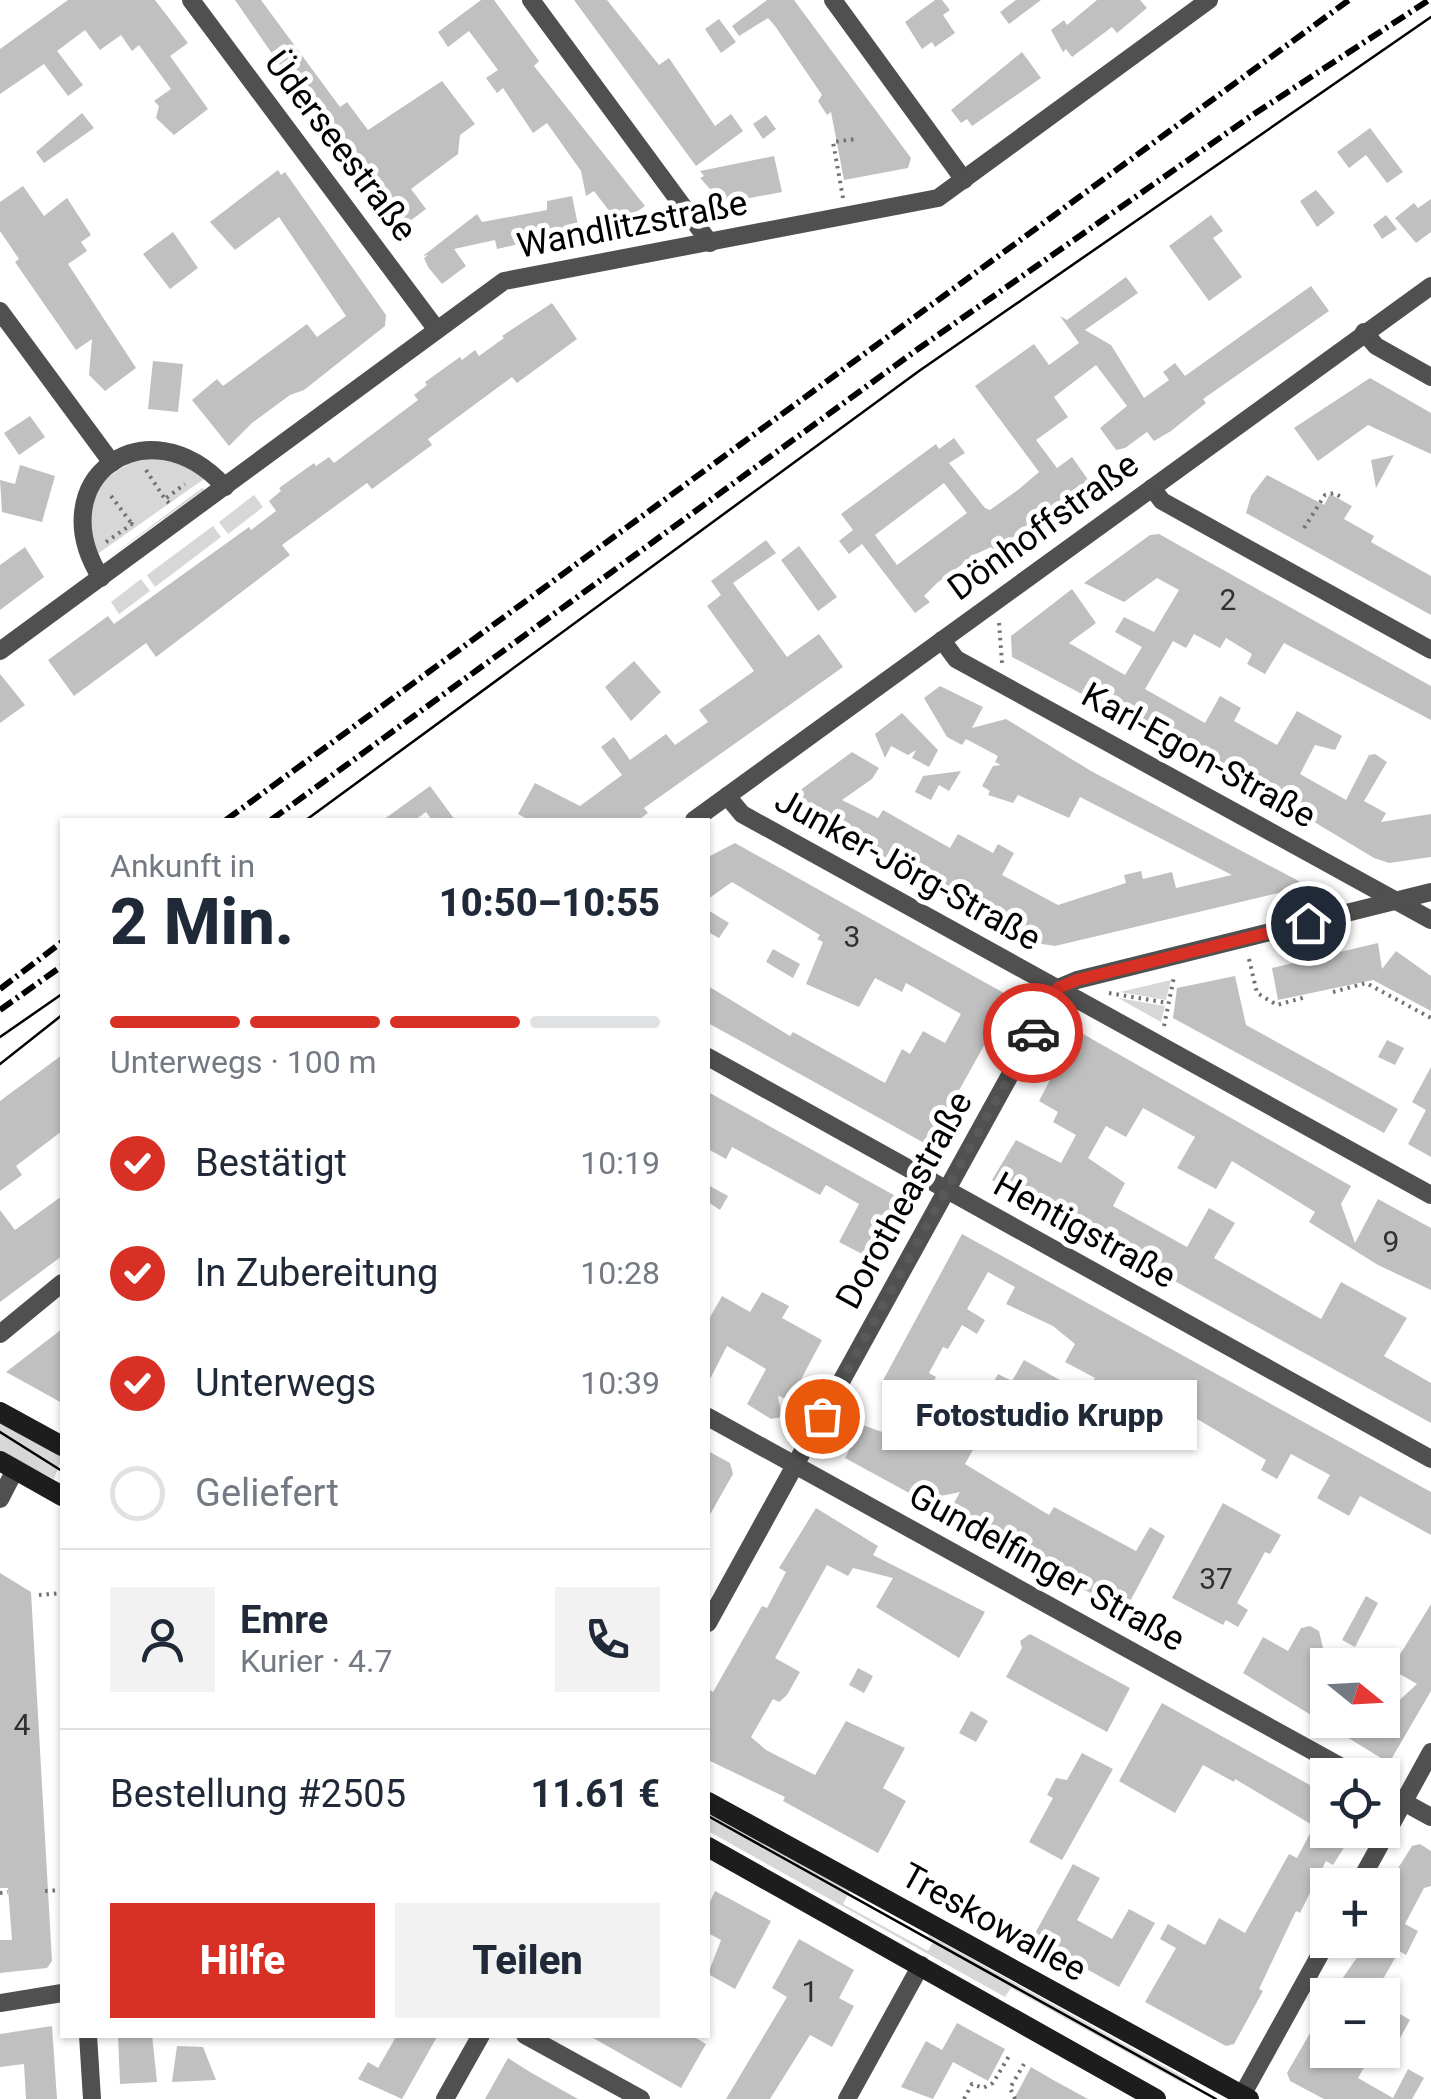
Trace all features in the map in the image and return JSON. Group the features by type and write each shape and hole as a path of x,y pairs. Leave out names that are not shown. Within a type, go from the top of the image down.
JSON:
{"main road":[{"path":"0,1412 60,1445"},
{"path":"8,1466 60,1495"},
{"name":"Treskowallee","path":"710,1803 1244,2098"},
{"name":"Treskowallee","path":"710,1848 1156,2099"}],"street":[{"name":"Üderseestraße","path":"192,0 438,330"},
{"path":"531,0 710,243"},
{"path":"833,0 964,180"},
{"path":"1174,0 1186,17"},
{"name":"Wandlitzstraße","path":"0,651 504,281 938,198 1209,0"},
{"name":"Dönhoffstraße","path":"697,818 1431,286"},
{"path":"0,311 112,463"},
{"path":"1364,332 1376,346 1431,378"},
{"path":"102,578 86,553 81,515 96,479 112,463 132,453 170,450 208,468 225,487"},
{"path":"1152,488 1162,502 1431,650"},
{"name":"Karl-Egon-Straße","path":"942,640 956,659 1431,920"},
{"name":"Junker-Jörg-Straße","path":"727,796 742,814 1431,1195"},
{"path":"1058,988 1077,980 1431,892"},
{"name":"Dorotheastraße","path":"710,1619 1058,988"},
{"name":"Hentigstraße","path":"710,1059 1431,1459"},
{"path":"0,1334 60,1285"},
{"name":"Gundelfinger Straße","path":"710,1418 1325,1758"},
{"path":"0,1499 8,1466"},
{"path":"1367,1868 1431,1752"},
{"path":"1400,1800 1431,1816"},
{"path":"1244,2098 1318,1958"},
{"path":"846,2099 921,1965"},
{"path":"0,2003 60,1993"},
{"path":"88,2038 92,2099"},
{"path":"445,2099 478,2038"},
{"path":"530,2038 641,2099"}],"path":[{"path":"843,196 833,142 856,139"},
{"path":"146,470 171,507"},
{"path":"166,499 185,484"},
{"path":"1304,528 1325,495 1334,493 1344,498"},
{"path":"112,496 138,532"},
{"path":"106,542 132,524"},
{"path":"998,622 1003,668"},
{"path":"1249,959 1257,993 1277,1005 1306,997"},
{"path":"1163,1027 1175,972"},
{"path":"1333,992 1366,984 1431,1018"},
{"path":"1097,990 1168,1003"},
{"path":"39,1596 60,1592"},
{"path":"45,1891 60,1890"},
{"path":"0,1893 8,1892"},
{"path":"964,2099 972,2084 983,2088 993,2083 1010,2056"},
{"path":"1015,2099 1010,2088 1024,2064"}],"shaded area":[{"path":"143,457 183,463 204,479 96,555 89,521 94,495 112,475"},
{"path":"202,488 205,489 107,559"},
{"path":"254,495 263,507 228,534 219,522"},
{"path":"213,526 221,537 155,587 147,575"},
{"path":"141,579 150,591 119,614 111,602"},
{"path":"1171,980 1166,1000 1120,992"},
{"path":"1118,998 1165,1006 1161,1022"},
{"path":"0,1422 60,1456 60,1462 54,1479 0,1451"},
{"path":"710,1812 850,1891 843,1904 928,1951 933,1942 927,1934 1187,2079 1184,2084 1011,1988 1005,1997 710,1832"}],"building":[{"path":"68,0 155,0 188,43 170,56 208,109 174,135 156,118 159,106 154,101 171,89 139,45 132,51 121,35 100,50 85,30 57,51 83,85 68,96 44,64 0,94 0,49"},
{"path":"235,0 261,0 340,107 347,102 368,130 442,81 475,124 460,135 458,154 411,189 426,209 398,230 353,166 358,162 301,87 297,90"},
{"path":"481,0 494,0 539,61 534,66 645,206 619,224 594,191 586,196 581,171 547,123 533,133 503,88 497,93 486,78 498,70 469,31 448,47 438,32"},
{"path":"574,0 607,0 659,65 669,58 715,126 731,114 743,131 696,166"},
{"path":"767,0 794,0 911,158 908,168 844,180 831,112 827,115 818,101 822,95 775,26 768,18 739,36 732,26"},
{"path":"935,0 942,0 950,10 943,15 955,33 935,47 932,42 922,49 905,22"},
{"path":"1016,0 1041,0 1009,24 1000,12"},
{"path":"1097,0 1140,0 1147,8 1117,33 1112,27 1072,57 1066,49 1063,52 1051,30 1064,20 1067,25"},
{"path":"719,19 736,42 721,53 705,29"},
{"path":"1022,52 1041,78 972,126 967,119 961,123 951,110"},
{"path":"82,113 94,128 44,163 36,152"},
{"path":"766,115 776,129 763,139 753,124"},
{"path":"1370,128 1403,172 1387,183 1366,155 1349,168 1337,152"},
{"path":"774,156 782,192 723,203 700,178 704,176 700,171"},
{"path":"278,170 281,175 285,172 386,315 385,326 304,390 290,395 252,423 229,446 192,400 217,379 223,386 307,324 317,337 346,316 279,217 235,250 210,222"},
{"path":"23,186 44,216 67,198 91,235 81,242 87,251 68,264 136,368 105,391 89,375 92,339 76,350 15,262 19,259 0,231 0,202"},
{"path":"1316,190 1335,213 1317,227 1300,201"},
{"path":"572,196 579,230 497,249 495,240 454,249 466,266 442,284 428,267 424,258 428,255 423,256 477,214 482,222 547,210 547,201"},
{"path":"1431,199 1431,232 1416,243 1395,218 1414,203 1418,208"},
{"path":"1211,215 1223,231 1213,238 1242,277 1209,301 1169,246"},
{"path":"1386,215 1397,229 1382,239 1373,225"},
{"path":"173,232 198,268 170,289 143,254"},
{"path":"1126,277 1138,293 1085,330 1111,345 1144,398 1169,380 1163,372 1175,363 1185,376 1311,286 1329,311 1203,399 1206,403 1171,431 1154,441 1147,432 1125,448 1116,450 1100,428 1127,406 1096,365 1054,397 1068,417 1036,440 1057,468 1072,457 1091,484 996,554 991,547 976,554 937,583 924,596 930,602 915,613 862,544 849,554 839,541 853,530 841,514 936,444 939,449 954,438 965,453 949,463 990,510 1039,472 975,386 1034,344 1049,365 1079,343 1060,316 1067,320","holes":["944,483 967,513 897,565 875,535"]},
{"path":"552,303 577,339 517,383 512,377 428,439 432,445 372,489 367,483 282,545 290,555 156,657 146,643 74,696 48,660 108,616 114,624 249,527 251,530 276,511 269,501 281,491 279,488 314,463 316,466 329,457 334,463 418,400 414,395 427,385 425,382 460,357 462,360 475,350 479,356"},
{"path":"153,361 183,364 178,412 148,409"},
{"path":"1370,378 1431,413 1431,454 1368,425 1318,461 1294,428"},
{"path":"30,416 45,437 19,455 4,433"},
{"path":"1394,455 1376,488 1371,460"},
{"path":"20,465 55,476 42,522 2,512 0,480 15,484"},
{"path":"1267,475 1324,505 1330,494 1352,506 1344,519 1374,536 1371,542 1431,576 1431,615 1246,513 1251,496"},
{"path":"1159,534 1431,686 1431,720 1284,643 1265,674 1247,664 1252,654 1226,638 1220,648 1194,634 1186,648 1173,641 1145,689 1205,723 1220,696 1241,708 1234,721 1277,745 1297,711 1342,736 1335,750 1315,745 1300,774 1346,800 1369,755 1375,754 1387,762 1364,801 1386,813 1381,822 1431,814 1431,857 1389,863 1374,858 1271,796 1269,800 1239,784 1242,779 1012,657 1011,636 1072,589 1096,623 1069,643 1125,675 1142,647 1115,632 1124,617 1154,632 1179,590 1157,578 1124,602 1084,583 1150,535"},
{"path":"766,540 776,553 733,583 787,657 819,634 843,667 644,808 648,813 641,818 525,818 518,814 535,783 580,806 622,775 601,747 614,737 630,760 666,734 675,745 708,722 699,710 754,671 707,606 721,595 711,581"},
{"path":"799,546 837,597 818,611 781,560"},
{"path":"25,547 44,577 0,610 0,565"},
{"path":"634,661 661,692 631,721 605,687"},
{"path":"0,674 25,705 0,723"},
{"path":"940,686 983,707 972,728 1006,719 1091,771 1308,886 1055,946 1042,944 796,808 795,794 852,752 879,768 872,779 842,800 878,818 883,810 950,848 958,834 993,853 998,844 1014,853 1002,875 1058,905 1126,883 1124,875 1141,871 1143,879 1172,872 1176,888 1232,875 1080,797 1069,818 1018,795 1013,803 988,795 990,791 982,786 993,766 1001,765 995,762 998,756 966,739 962,745 947,737 924,698"},
{"path":"902,713 938,750 929,767 912,758 916,750 908,755 891,746 885,758 875,734"},
{"path":"961,771 949,791 939,785 931,800 915,792 923,776"},
{"path":"430,786 454,818 430,818 426,812 418,818 386,818"},
{"path":"735,843 1011,997 931,1141 926,1144 710,1024 710,987 790,1036 793,1032 885,1083 902,1049 910,1054 923,1031 945,1043 961,1014 906,983 902,992 875,978 859,1007 806,984 823,942 817,939 820,935 732,882 710,898 710,856"},
{"path":"710,911 729,923 719,938 710,933"},
{"path":"1378,943 1382,969 1396,951 1431,976 1431,1011 1373,980 1278,1000 1272,968"},
{"path":"773,949 800,964 793,978 766,962"},
{"path":"1235,976 1246,1025 1398,1109 1384,1133 1173,1018 1177,988"},
{"path":"1076,1030 1351,1186 1341,1204 1355,1243 1378,1199 1431,1228 1431,1290 1378,1265 1309,1222 1315,1212 1232,1161 1216,1189 1177,1168 1195,1137 1143,1108 1126,1137 1106,1126 1088,1158 1125,1183 1113,1206 1187,1247 1209,1208 1235,1223 1214,1258 1321,1319 1341,1282 1407,1318 1384,1356 1431,1383 1431,1423 992,1180 1016,1140 1061,1163 1076,1135 1053,1122 1058,1112 1039,1101"},
{"path":"1387,1040 1404,1048 1395,1065 1378,1057"},
{"path":"60,1056 60,1133 16,1166 22,1175 0,1191 0,1101"},
{"path":"1431,1067 1431,1157 1408,1144 1426,1110 1412,1102"},
{"path":"710,1093 901,1199 868,1257 839,1242 859,1204 826,1185 820,1195 732,1147 726,1159 710,1150"},
{"path":"710,1186 728,1196 720,1210 710,1203"},
{"path":"60,1197 60,1257 0,1302 0,1210 15,1230"},
{"path":"962,1234 1431,1492 1431,1535 1360,1496 1349,1516 1317,1498 1330,1475 1291,1454 1277,1479 1261,1470 1266,1460 1140,1385 1139,1389 1131,1384 1127,1390 1115,1384 1104,1404 1086,1394 1095,1378 1065,1362 1075,1344 1053,1326 1006,1304 1015,1287 988,1272 967,1309 985,1320 977,1334 962,1325 948,1349 943,1347 929,1373 936,1377 921,1406 881,1384"},
{"path":"762,1292 789,1306 782,1318 822,1340 790,1400 778,1396 782,1417 771,1419 747,1404 766,1369 727,1346 710,1379 710,1317 722,1296 750,1312"},
{"path":"60,1331 60,1402 6,1372"},
{"path":"1024,1360 1060,1380 1037,1421 1001,1401 996,1410 982,1402 998,1374 1012,1381"},
{"path":"919,1408 978,1441 965,1464 1049,1515 1054,1507 1136,1551 1150,1527 1165,1536 1127,1607 1118,1602 1116,1607 1026,1558 1029,1551 1003,1537 999,1543 948,1514 960,1492 922,1500 845,1458 863,1425 901,1439"},
{"path":"710,1452 730,1463 733,1474 710,1514"},
{"path":"1223,1503 1281,1535 1270,1554 1265,1552 1237,1603 1248,1610 1238,1627 1226,1620 1223,1625 1172,1598"},
{"path":"816,1508 878,1546 873,1555 985,1612 959,1658 876,1607 893,1578 853,1568 848,1576 827,1565 775,1658 800,1672 787,1695 779,1702 773,1699 751,1737 766,1750 815,1775 846,1721 905,1748 883,1788 906,1801 878,1853 783,1801 785,1797 710,1761 710,1690 713,1692 762,1606 767,1608 786,1572 779,1568"},
{"path":"0,1573 31,1592 52,1961 47,1968 0,1973 0,1940 12,1940 8,1888 0,1888"},
{"path":"1366,1596 1378,1603 1355,1647 1342,1640"},
{"path":"1431,1604 1431,1691 1392,1758 1381,1758 1348,1738 1400,1738 1400,1700 1417,1684 1400,1674 1400,1654"},
{"path":"1310,1626 1319,1631 1323,1648 1310,1648 1310,1714 1243,1673 1263,1637 1288,1651 1301,1628"},
{"path":"1030,1634 1130,1688 1107,1732 1006,1677 1022,1648 1020,1641"},
{"path":"858,1668 873,1676 864,1693 849,1685"},
{"path":"1162,1703 1310,1785 1310,1824 1235,1779 1234,1782 1203,1765 1175,1813 1119,1781"},
{"path":"971,1711 988,1721 976,1742 959,1733"},
{"path":"1082,1753 1113,1769 1062,1860 1029,1842 1053,1798 1047,1795 1056,1778 1067,1780"},
{"path":"1310,1834 1310,1848 1344,1848 1333,1865 1326,1861 1322,1868 1310,1868 1310,1893 1300,1913 1296,1911 1259,1989 1263,1991 1234,2044 1226,2046 1145,2002 1176,1948 1160,1939 1168,1924 1205,1945 1219,1918 1245,1933 1289,1854 1297,1858"},
{"path":"1420,1844 1431,1851 1431,1886 1424,1888 1405,1924 1418,1931 1406,1955 1400,1952 1398,1868 1412,1846"},
{"path":"1073,1864 1100,1878 1077,1920 1112,1939 1129,1909 1155,1923 1119,1987 1032,1939"},
{"path":"715,1891 771,1921 735,1989 710,1975 721,1940 710,1934 710,1902"},
{"path":"799,1939 854,1970 839,1998 854,2006 832,2047 810,2035 770,2099 726,2099 787,1997 772,1988"},
{"path":"1357,1958 1395,1958 1384,1978 1343,1978"},
{"path":"1400,2014 1410,2020 1400,2038"},
{"path":"957,2023 1005,2049 988,2081 953,2062 933,2099 901,2087 926,2041 942,2050"},
{"path":"52,2026 57,2099 26,2099 24,2064 0,2067 0,2034"},
{"path":"1310,2033 1310,2068 1364,2068 1358,2078 1393,2098 1408,2069 1424,2078 1412,2099 1324,2099 1290,2081 1287,2073"},
{"path":"118,2038 152,2038 157,2082 120,2084"},
{"path":"395,2038 436,2038 402,2099 358,2079 368,2062 378,2068"},
{"path":"593,2038 696,2038 706,2044 681,2088"},
{"path":"177,2046 203,2047 216,2080 172,2082"},
{"path":"508,2058 530,2072 578,2099 485,2099"},
{"path":"1031,2067 1055,2081 1088,2099 1014,2099"}],"tram line":[{"path":"309,818 919,371 1431,17"},
{"path":"0,1037 60,995"},
{"path":"0,1064 60,1017"},
{"path":"0,1432 60,1470"},
{"path":"710,1817 1216,2099"}],"railway":[{"path":"229,818 1349,0"},
{"path":"274,818 918,349 1254,114 1429,0"},
{"path":"0,989 60,944"},
{"path":"0,1010 60,967"}],"way so far":[{"path":"822,1416 1033,1033"}],"place":[{"name":"Fotostudio Krupp","path":"822,1416"}],"route":[{"path":"1033,1033 1058,988 1077,980 1308,923"}]}
